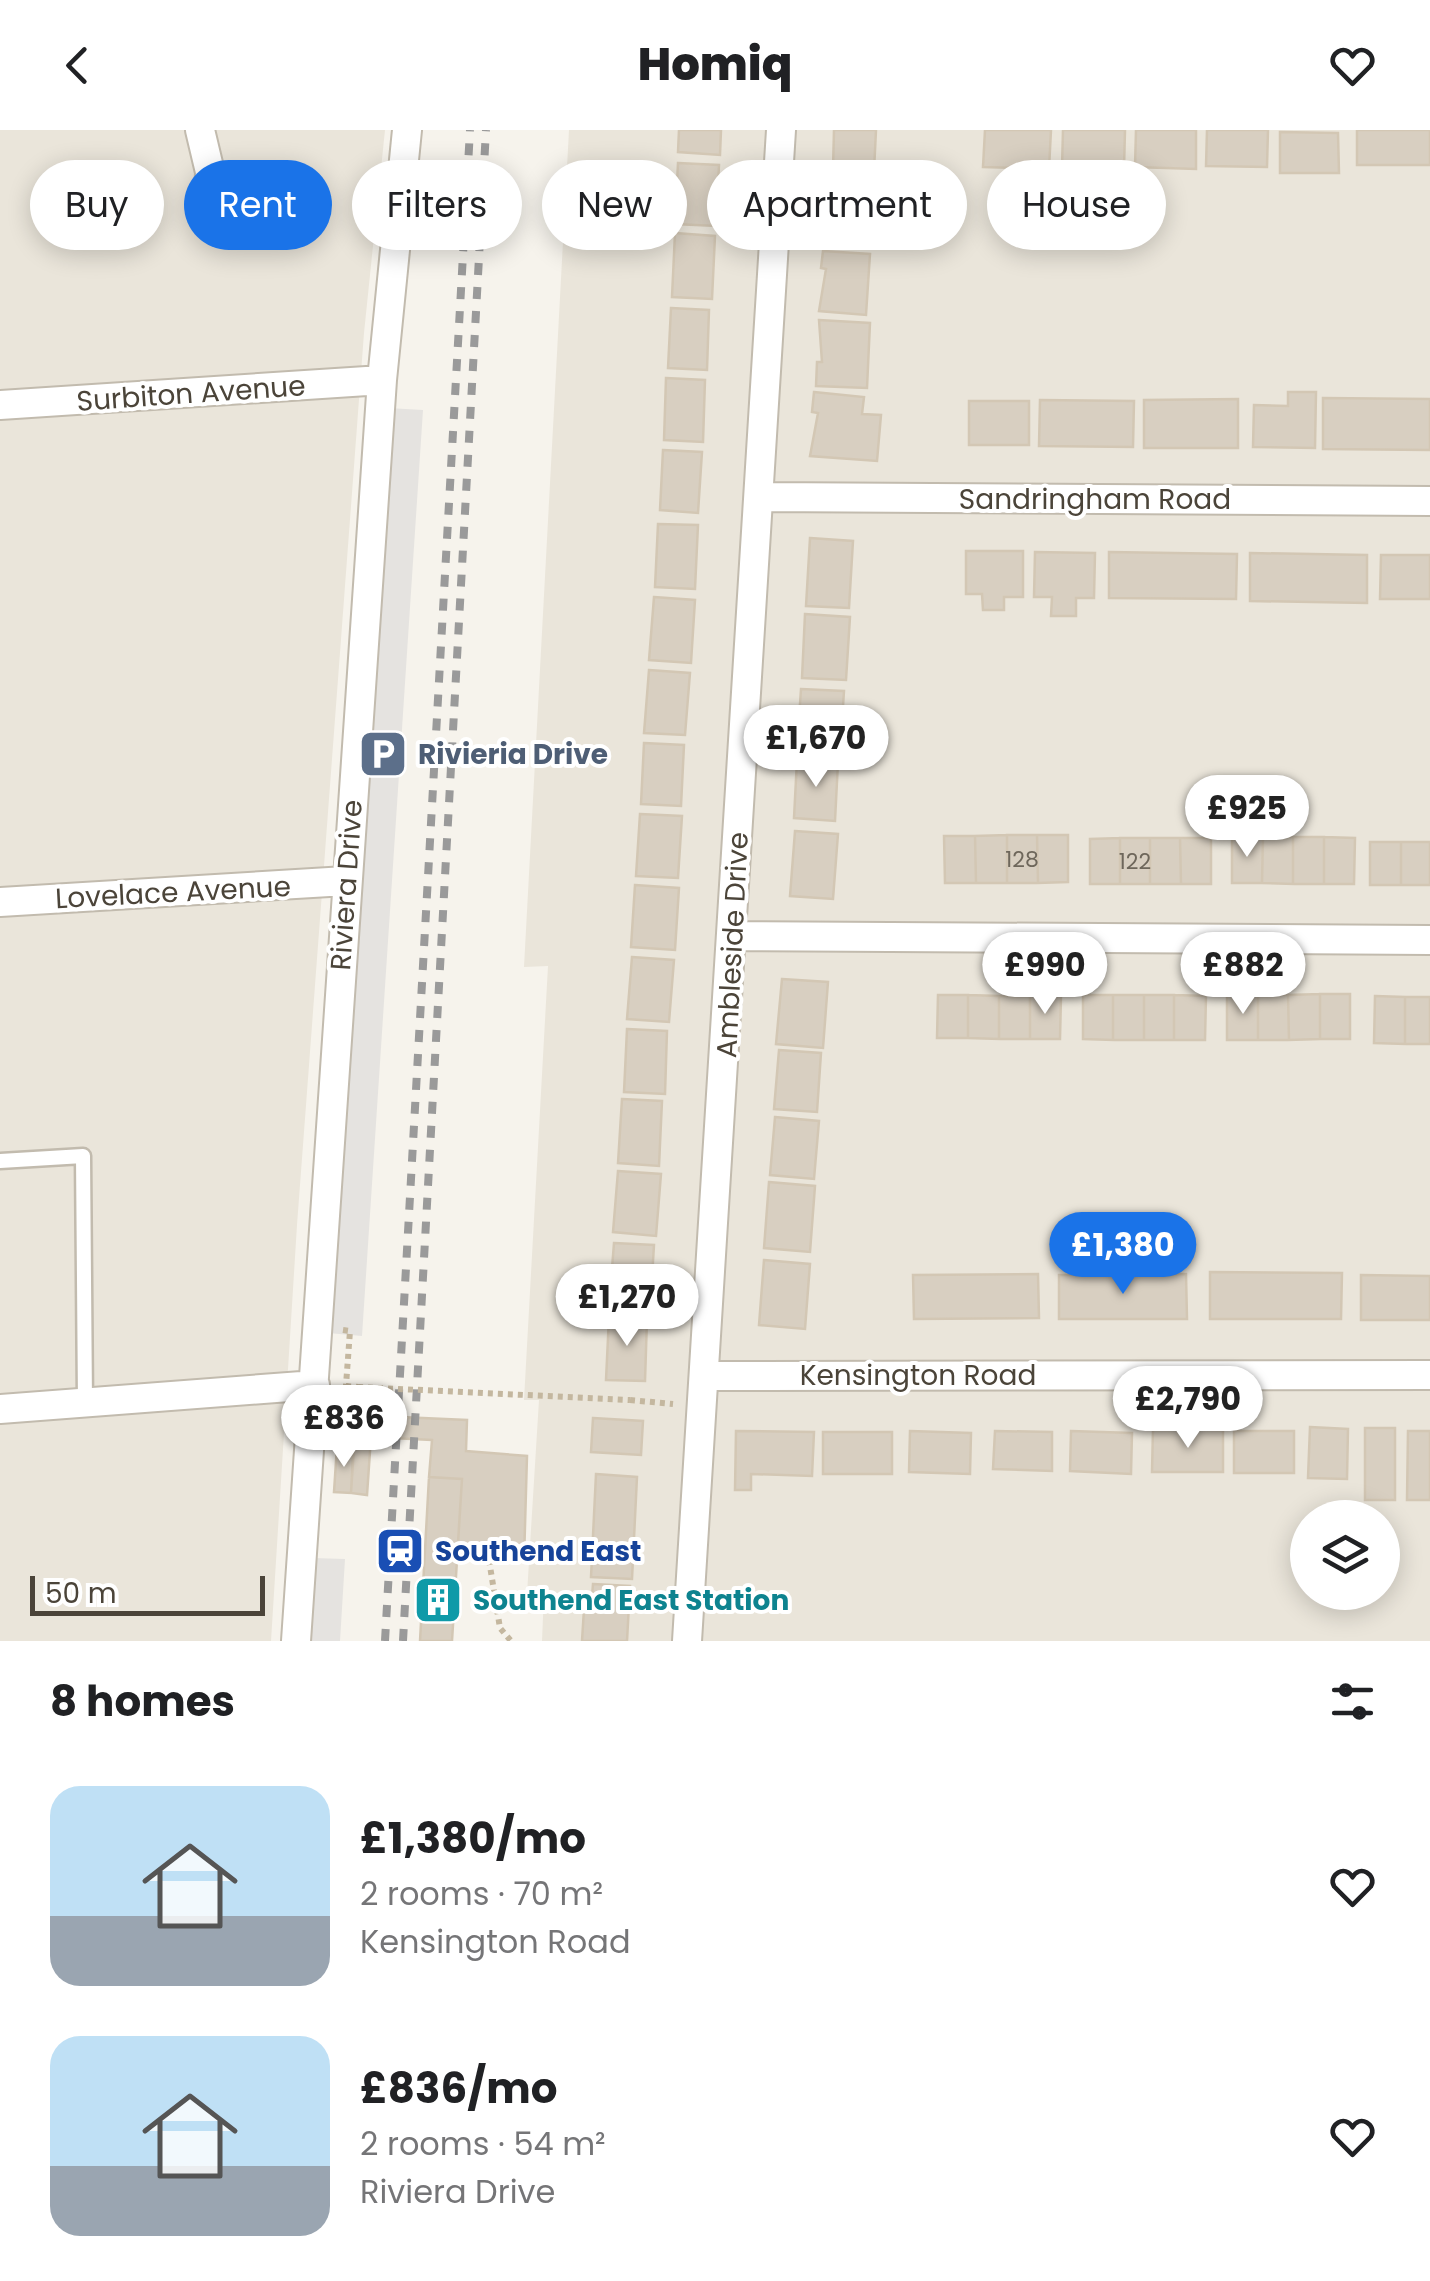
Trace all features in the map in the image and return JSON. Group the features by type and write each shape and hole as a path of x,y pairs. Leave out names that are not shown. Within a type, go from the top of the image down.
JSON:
{"street":[{"name":"Riviera Drive","path":"296,1641 382,380 407,130"},
{"name":"Ambleside Drive","path":"687,1641 781,130"},
{"name":"Surbiton Avenue","path":"0,406 382,380"},
{"name":"Sandringham Road","path":"760,496 1430,501"},
{"name":"Lovelace Avenue","path":"0,902 346,881"},
{"path":"732,936 1430,940"},
{"name":"Kensington Road","path":"706,1376 1430,1375"},
{"path":"0,1408 315,1385"}],"lane":[{"path":"0,1160 84,1156 85,1403"}],"path":[{"path":"346,1386 703,1406"},
{"path":"489,1560 500,1628 511,1641"}],"shaded area":[{"path":"0,130 385,130 382,160 352,160 352,250 373,250 297,1225 271,1641 0,1641"},
{"path":"569,130 1430,130 1430,1641 542,1641 544,1593 527,1594 539,1400 524,1400 548,966 524,967 563,250 687,250 687,160 567,160"},
{"name":"Rivieria Drive","path":"388,408 423,410 362,1336 328,1333"},
{"path":"313,1558 345,1559 340,1641 308,1641"}],"building":[{"path":"679,130 721,130 720,155 678,152"},
{"path":"834,130 876,130 875,160 833,160"},
{"path":"985,130 1051,130 1049,160 987,160 987,167 983,167"},
{"path":"1063,130 1125,130 1124,160 1062,160"},
{"path":"1136,130 1196,130 1196,169 1166,168 1166,160 1135,160"},
{"path":"1207,130 1268,130 1267,167 1206,166"},
{"path":"1357,130 1430,130 1430,165 1357,165"},
{"path":"1280,132 1338,133 1339,173 1280,173"},
{"path":"687,163 707,164 707,226 687,225"},
{"path":"687,234 707,235 707,250 714,250 712,299 672,297 674,250 687,250"},
{"path":"823,251 870,254 866,315 819,311 826,269 821,268"},
{"path":"671,308 709,310 707,370 668,368"},
{"path":"819,320 870,323 867,388 816,386 817,362 822,362"},
{"path":"666,378 705,380 703,442 664,440"},
{"path":"814,392 864,397 862,414 881,415 877,461 810,456 818,413 812,412"},
{"path":"1288,392 1316,392 1315,448 1253,447 1254,405 1288,406"},
{"path":"1323,398 1430,399 1430,450 1323,449"},
{"path":"1238,399 1238,448 1144,448 1144,400"},
{"path":"1040,400 1134,401 1133,447 1039,446"},
{"path":"969,401 1029,401 1029,445 969,445"},
{"path":"663,450 702,452 698,513 660,510"},
{"path":"658,524 698,525 695,589 655,587"},
{"path":"810,538 853,541 849,608 806,606"},
{"path":"966,551 1023,551 1023,597 1004,597 1004,610 983,610 982,594 966,594"},
{"path":"1035,552 1095,553 1094,598 1076,598 1076,616 1051,616 1052,597 1034,597"},
{"path":"1109,552 1237,554 1236,599 1109,598"},
{"path":"1250,553 1367,555 1367,603 1250,601"},
{"path":"1381,555 1430,555 1430,599 1380,599"},
{"path":"654,597 695,600 691,663 649,660"},
{"path":"805,614 850,617 846,680 802,678"},
{"path":"649,670 690,673 685,735 644,733"},
{"path":"801,689 844,691 840,752 797,749"},
{"path":"644,743 684,745 681,806 641,804"},
{"path":"797,760 838,762 835,821 794,818"},
{"path":"640,814 682,816 678,878 636,876"},
{"path":"795,831 838,834 833,899 790,896"},
{"path":"1007,835 1037,835 1038,883 1007,883"},
{"path":"1007,835 1007,883 976,883 975,836"},
{"path":"1037,835 1068,835 1068,882 1038,883"},
{"path":"944,836 975,836 976,883 945,883"},
{"path":"1232,837 1263,837 1262,883 1232,883"},
{"path":"1263,837 1293,837 1293,884 1262,883"},
{"path":"1293,837 1324,837 1324,884 1293,884"},
{"path":"1324,837 1355,838 1354,884 1324,884"},
{"path":"1120,838 1120,884 1090,884 1090,839"},
{"path":"1120,838 1150,838 1150,884 1120,884"},
{"path":"1150,838 1180,838 1181,884 1150,884"},
{"path":"1180,838 1211,838 1211,884 1181,884"},
{"path":"1370,842 1401,842 1401,885 1370,885"},
{"path":"1401,842 1430,842 1430,885 1401,885"},
{"path":"635,885 679,888 675,950 631,947"},
{"path":"632,957 674,960 669,1022 627,1019"},
{"path":"782,979 828,982 823,1048 776,1044"},
{"path":"1258,994 1258,1040 1227,1040 1227,995"},
{"path":"1258,994 1288,995 1289,1040 1258,1040"},
{"path":"1320,994 1350,994 1350,1039 1320,1039"},
{"path":"1320,994 1320,1039 1289,1040 1288,995"},
{"path":"938,995 968,995 968,1038 937,1038"},
{"path":"968,995 999,996 999,1039 968,1038"},
{"path":"1083,995 1113,995 1113,1040 1083,1039"},
{"path":"1113,995 1144,995 1144,1040 1113,1040"},
{"path":"1144,995 1174,995 1174,1040 1144,1040"},
{"path":"1174,995 1206,996 1205,1040 1174,1040"},
{"path":"999,996 1030,996 1030,1039 999,1039"},
{"path":"1030,996 1061,996 1060,1039 1030,1039"},
{"path":"1375,996 1405,997 1405,1044 1374,1043"},
{"path":"1405,997 1430,997 1430,1044 1405,1044"},
{"path":"627,1029 667,1031 665,1094 624,1092"},
{"path":"779,1050 821,1053 817,1112 774,1109"},
{"path":"622,1099 662,1101 659,1166 618,1163"},
{"path":"775,1117 819,1121 814,1179 770,1175"},
{"path":"618,1171 661,1174 656,1236 613,1232"},
{"path":"769,1182 815,1186 810,1252 764,1248"},
{"path":"614,1243 654,1245 650,1310 609,1307"},
{"path":"764,1260 810,1264 805,1329 759,1325"},
{"path":"1210,1272 1342,1273 1341,1319 1210,1319"},
{"path":"1038,1274 1039,1318 914,1319 913,1275"},
{"path":"1186,1274 1187,1319 1059,1319 1059,1275"},
{"path":"1361,1275 1430,1276 1430,1320 1361,1320"},
{"path":"609,1317 647,1319 645,1381 606,1380"},
{"path":"355,1415 467,1420 466,1451 527,1456 524,1561 457,1558 462,1479 429,1477 432,1440 371,1437 367,1495 351,1493"},
{"path":"593,1418 643,1421 641,1455 591,1452"},
{"path":"1310,1427 1348,1429 1347,1479 1308,1478"},
{"path":"1365,1428 1395,1428 1395,1500 1365,1500"},
{"path":"1153,1429 1223,1430 1223,1472 1152,1472"},
{"path":"736,1431 814,1432 812,1476 751,1474 751,1490 735,1490"},
{"path":"910,1431 971,1433 970,1474 909,1472"},
{"path":"995,1431 1052,1432 1052,1471 993,1469"},
{"path":"1071,1431 1132,1433 1131,1474 1070,1471"},
{"path":"1234,1431 1294,1431 1294,1473 1234,1473"},
{"path":"1408,1431 1430,1431 1430,1500 1407,1500"},
{"path":"823,1432 892,1432 892,1474 823,1474"},
{"path":"337,1446 354,1447 351,1493 334,1492"},
{"path":"596,1474 637,1477 632,1579 591,1577"},
{"name":"Southend East Station","path":"429,1477 462,1479 452,1641 420,1641"},
{"path":"593,1584 630,1586 627,1641 582,1641 584,1609 591,1609"}],"railway":[{"path":"385,1641 470,130"},
{"path":"403,1641 486,130"}],"place":[{"name":"Rivieria Drive","path":"383,754"},
{"name":"Southend East","path":"400,1551"},
{"name":"Southend East Station","path":"438,1600"}]}
